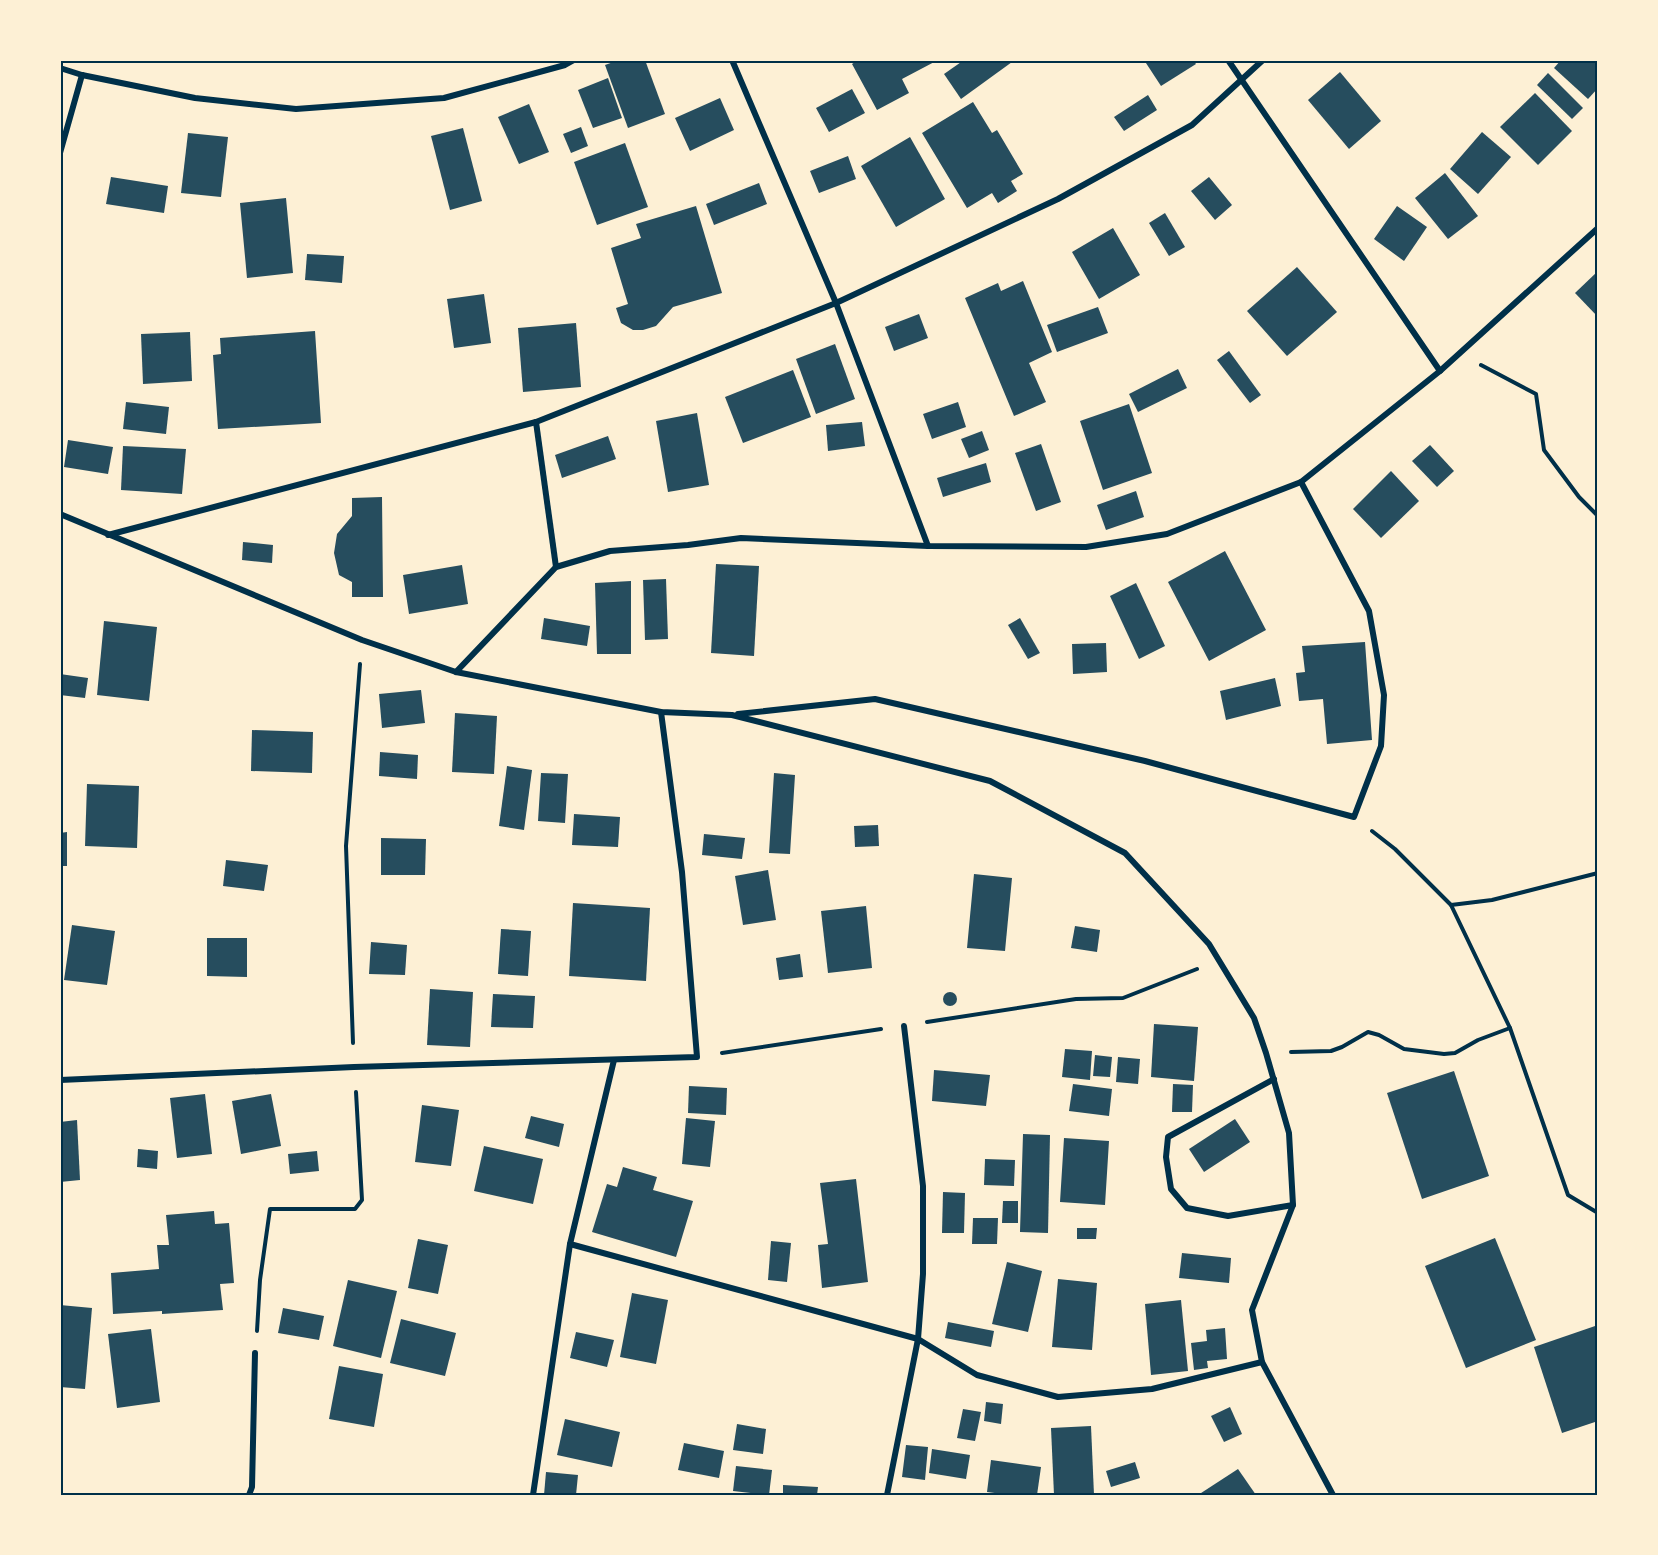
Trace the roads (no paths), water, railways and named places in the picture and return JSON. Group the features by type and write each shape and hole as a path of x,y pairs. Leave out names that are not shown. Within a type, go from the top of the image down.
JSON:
{"street":[{"path":"60,68 82,75 195,99 296,110 444,98 565,65 574,60"},
{"path":"732,60 837,303 928,546"},
{"path":"1228,60 1440,371"},
{"path":"107,535 536,422 837,303 1058,199 1171,136 1192,124 1263,60"},
{"path":"60,153 82,75"},
{"path":"456,672 556,567 610,550 687,545 741,538 928,546 1086,547 1167,534 1301,482 1440,371 1598,228"},
{"path":"536,422 556,567"},
{"path":"60,514 362,640 456,672 660,712 732,715 875,699 1145,761 1354,817 1381,746 1384,695 1369,611 1301,482"},
{"path":"60,1080 354,1067 697,1057 682,872 660,712"},
{"path":"732,715 990,781 1125,853 1209,944 1254,1018 1289,1133 1293,1204 1252,1310 1262,1362 1333,1495"},
{"path":"887,1495 918,1339 923,1274 923,1186 904,1026"},
{"path":"533,1495 570,1244 614,1060"},
{"path":"1274,1079 1168,1137 1166,1157 1171,1189 1187,1208 1228,1216 1293,1204"},
{"path":"570,1244 918,1339 977,1375 1058,1397 1152,1389 1262,1362"},
{"path":"249,1495 252,1488 255,1353"}]}
